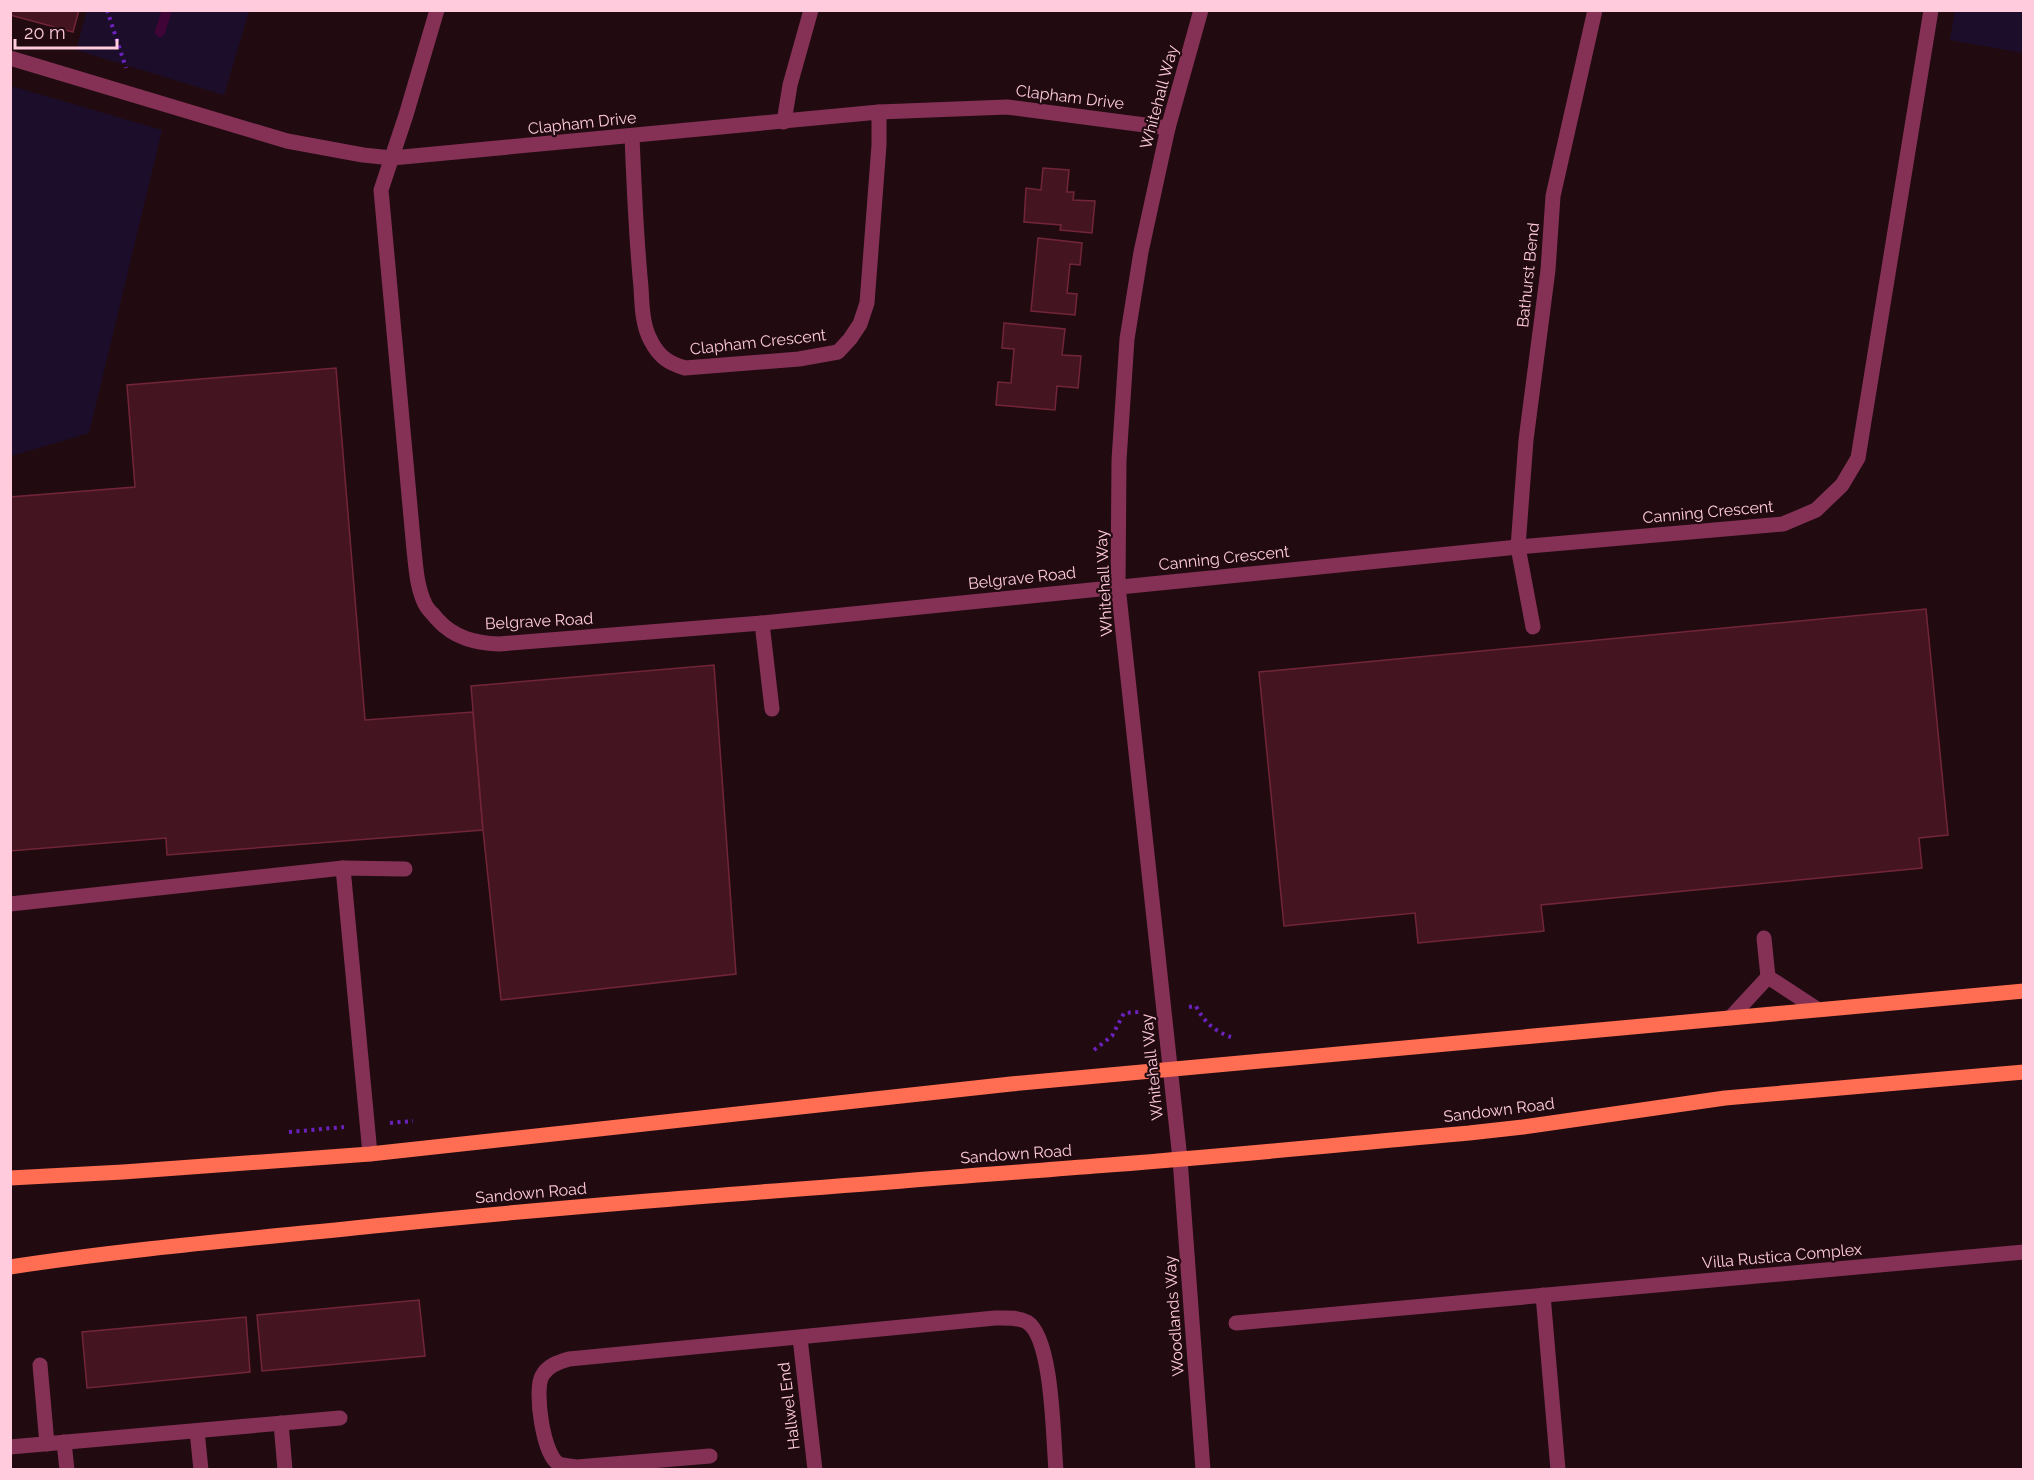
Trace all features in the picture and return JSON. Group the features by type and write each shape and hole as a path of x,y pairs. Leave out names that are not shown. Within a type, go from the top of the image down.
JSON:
{"main road":[{"path":"10,1178 135,1172 370,1154 1088,1077 2024,991"},
{"name":"Sandown Road","path":"10,1267 184,1245 567,1208 1180,1159 1523,1127 1725,1098 2024,1072"}],"street":[{"name":"Belgrave Road","path":"437,10 381,190 418,584 426,606 445,628 466,640 481,644 499,644 762,623 1118,586"},
{"path":"784,122 790,85 811,10"},
{"name":"Whitehall Way","path":"1180,1159 1118,586 1119,460 1127,339 1141,252 1168,128 1201,10"},
{"name":"Bathurst Bend","path":"1533,627 1518,547 1526,440 1548,270 1553,196 1595,10"},
{"name":"Canning Crescent","path":"1118,586 1783,524 1816,510 1842,485 1858,458 1931,10"},
{"name":"Clapham Drive","path":"10,58 287,141 392,158 879,112 1007,107 1168,128"},
{"name":"Clapham Crescent","path":"632,136 638,258 644,316 649,338 657,351 670,363 685,368 799,359 838,352 860,324 867,303 879,145 879,112"},
{"path":"762,623 772,709"},
{"path":"10,903 343,868 405,869"},
{"path":"343,868 370,1154"},
{"path":"1730,1018 1768,977 1764,938"},
{"path":"1768,977 1817,1009"},
{"name":"Woodlands Way","path":"1180,1159 1203,1470"},
{"name":"Villa Rustica Complex","path":"1236,1323 2024,1252"},
{"path":"1543,1295 1558,1470"},
{"path":"710,1456 577,1467 559,1464 548,1451 545,1440 538,1387 540,1378 545,1370 568,1359 995,1318 1015,1318 1035,1329 1042,1343 1048,1372 1056,1470"},
{"name":"Hallwel End","path":"800,1338 814,1470"},
{"path":"40,1365 47,1444"},
{"path":"10,1447 340,1418"},
{"path":"281,1423 285,1470"},
{"path":"198,1431 201,1470"},
{"path":"64,1442 67,1470"}],"path":[{"path":"107,10 127,71"},
{"path":"1196,1006 1210,1026 1220,1033 1239,1038"},
{"path":"1091,1052 1112,1036 1124,1013"},
{"path":"292,1132 335,1128"}],"shaded area":[{"path":"87,10 249,11 224,95 76,50"},
{"path":"1955,11 2023,11 2023,53 1950,40"},
{"path":"11,86 162,130 89,433 11,456"}],"building":[{"path":"10,10 79,10 73,32 10,15"},
{"path":"1043,168 1069,170 1067,192 1074,192 1073,200 1095,201 1092,233 1060,230 1061,225 1024,222 1026,188 1041,190"},
{"path":"1038,238 1082,243 1080,265 1070,264 1067,293 1077,294 1075,315 1031,311"},
{"path":"1004,323 1065,329 1062,355 1081,356 1078,388 1057,386 1055,410 996,405 998,382 1011,383 1014,349 1002,348"},
{"path":"336,368 365,720 473,712 483,830 167,855 166,838 10,851 10,497 135,487 127,385"},
{"path":"1926,609 1948,835 1919,838 1922,868 1541,905 1544,931 1418,943 1415,913 1284,926 1259,672"},
{"path":"714,665 736,974 501,1000 471,686"},
{"path":"419,1300 425,1356 262,1371 257,1315"},
{"path":"246,1317 250,1372 87,1388 82,1332"}],"waterway":[{"path":"160,32 167,10"}]}
